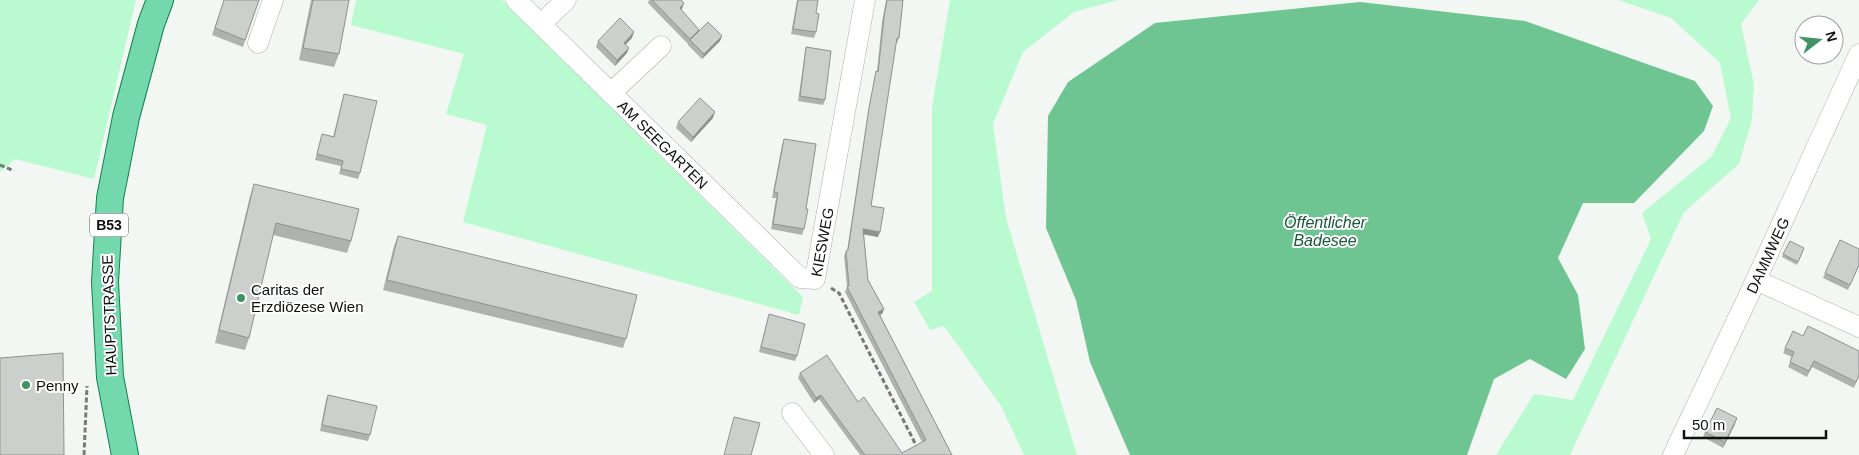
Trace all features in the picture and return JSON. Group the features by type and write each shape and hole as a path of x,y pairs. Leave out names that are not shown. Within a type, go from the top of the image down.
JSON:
{"main road":[{"name":"HAUPTSTRASSE","path":"124,455 110,377 105,282 110,198 126,117 151,24 160,0"}],"street":[{"path":"258,43 273,0"},
{"name":"AM SEEGARTEN","path":"516,0 800,278 815,279"},
{"path":"541,24 566,0"},
{"name":"KIESWEG","path":"815,279 865,0"},
{"path":"611,93 661,46"},
{"name":"DAMMWEG","path":"1673,455 1756,280 1859,54"},
{"path":"1756,280 1859,327"},
{"path":"792,413 824,455"}],"path":[{"path":"0,165 14,171"},
{"name":"KIESWEG","path":"815,279 839,293 921,455"}],"shaded area":[{"path":"0,0 136,0 94,179 15,159 0,172"},
{"path":"356,0 502,0 803,297 799,315 463,222 487,125 446,114 464,54 351,25"},
{"path":"950,0 1118,0 1074,12 1023,52 993,124 1006,218 1077,455 1024,455 1001,406 944,326 930,330 914,302 932,291 932,106"},
{"path":"1618,0 1759,0 1741,24 1754,85 1752,120 1739,164 1684,212 1570,455 1496,455 1534,394 1573,400 1651,239 1642,213 1712,156 1731,118 1720,63 1671,18"}],"water":[{"name":"Öffentlicher Badesee","path":"1360,2 1525,21 1695,81 1713,106 1704,131 1634,203 1583,203 1558,258 1578,295 1585,349 1566,379 1530,359 1494,379 1467,455 1130,455 1090,362 1076,300 1046,228 1048,116 1068,82 1155,23"}],"building":[{"path":"224,0 259,0 245,40 215,28"},
{"path":"313,0 349,0 339,54 303,48"},
{"path":"652,0 681,0 684,3 680,8 699,30 690,39"},
{"path":"798,0 818,0 816,13 819,14 816,32 793,29"},
{"path":"887,0 903,0 899,38 897,38 871,206 884,208 880,232 863,229 868,280 884,309 878,312 952,455 865,455 821,395 816,398 800,373 827,355 858,402 864,397 902,453 926,440 847,287 849,286 846,251 848,250 869,108 876,71 878,72"},
{"path":"620,18 634,32 624,43 629,48 617,60 598,41"},
{"path":"708,22 722,36 704,54 690,40"},
{"path":"806,47 831,51 825,100 800,96"},
{"path":"344,94 377,101 360,173 341,169 343,161 317,154 322,134 334,137"},
{"path":"700,98 715,112 693,137 678,122"},
{"path":"784,139 816,144 804,229 773,224 778,193 774,192"},
{"name":"Caritas der Erzdiözese Wien","path":"254,184 359,209 351,241 276,223 249,338 219,330"},
{"path":"398,236 637,295 626,339 387,280"},
{"path":"1840,240 1859,249 1859,265 1850,285 1825,273"},
{"path":"1790,241 1804,248 1798,262 1783,254"},
{"path":"769,314 805,324 797,356 761,347"},
{"path":"1808,326 1859,351 1859,375 1856,382 1814,361 1809,371 1790,362 1794,352 1785,348 1793,331 1803,336"},
{"path":"63,353 64,455 0,455 0,358"},
{"path":"328,395 377,406 370,435 322,425"},
{"path":"1717,408 1737,418 1725,442 1705,432"},
{"path":"734,417 760,423 751,455 724,455"}],"place":[{"name":"Caritas der Erzdiözese Wien","path":"241,298"},
{"name":"Penny","path":"26,385"}]}
